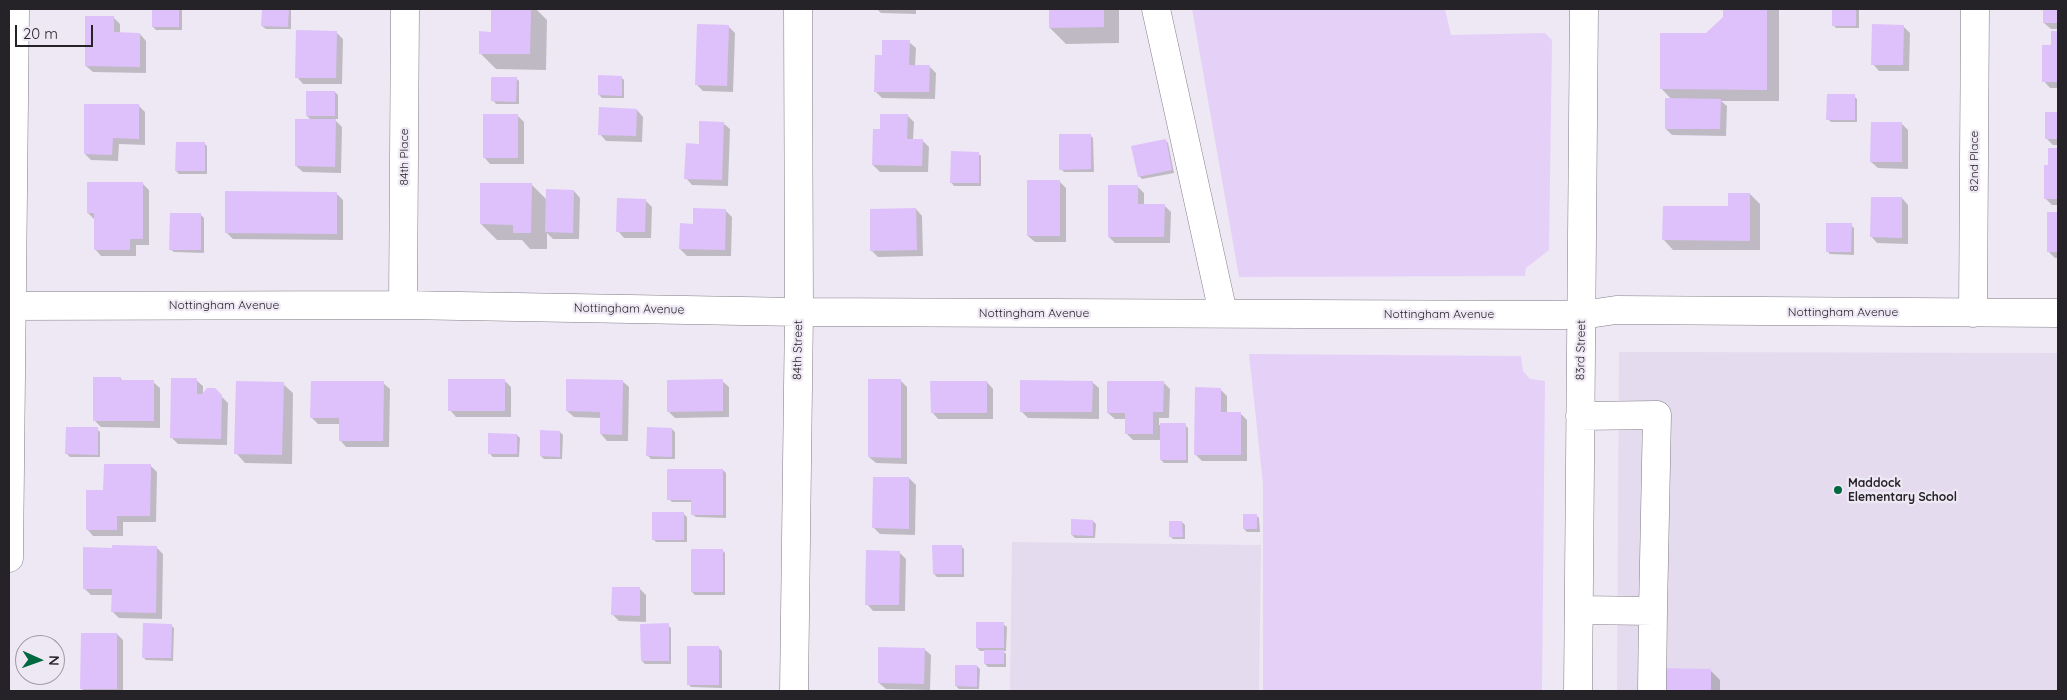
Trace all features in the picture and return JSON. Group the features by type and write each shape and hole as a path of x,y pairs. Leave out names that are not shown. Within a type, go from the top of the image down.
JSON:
{"street":[{"path":"9,558 10,306 15,9"},
{"name":"84th Place","path":"404,305 405,9"},
{"name":"84th Street","path":"794,691 799,312 798,9"},
{"path":"1156,9 1223,314"},
{"name":"83rd Street","path":"1578,691 1584,9"},
{"name":"82nd Place","path":"1973,313 1975,9"},
{"name":"Nottingham Avenue","path":"10,306 404,305 799,312 1223,314 1582,315 1616,310 2058,313"},
{"path":"1580,416 1657,415 1652,691"},
{"path":"1579,610 1653,610"}],"shaded area":[{"path":"1192,9 1445,9 1451,35 1545,33 1552,40 1549,250 1526,268 1525,276 1239,277"},
{"name":"Maddock Elementary School","path":"1619,352 2058,353 2058,691 1617,691"},
{"path":"1249,354 1521,356 1523,371 1530,379 1545,381 1542,691 1263,691 1263,484"},
{"path":"1012,542 1261,545 1259,691 1010,691"}],"building":[{"path":"152,9 179,9 179,27 152,27"},
{"path":"262,9 289,9 288,27 261,26"},
{"path":"491,9 531,9 530,54 479,54 479,31 491,32"},
{"path":"1049,9 1104,9 1104,27 1049,28"},
{"path":"1723,9 1767,9 1767,90 1660,89 1660,33 1706,33 1723,17"},
{"path":"1832,9 1856,9 1856,26 1832,26"},
{"path":"2043,9 2058,9 2058,23 2043,23"},
{"path":"85,16 114,16 114,32 140,33 140,67 85,66"},
{"path":"697,24 729,25 727,86 695,85"},
{"path":"1872,24 1904,25 1903,65 1871,65"},
{"path":"296,30 337,31 336,78 295,78"},
{"path":"2051,31 2058,31 2058,82 2042,82 2042,45 2051,45"},
{"path":"882,40 910,40 909,65 930,65 929,92 874,92 875,55 882,55"},
{"path":"598,75 622,76 622,96 598,95"},
{"path":"491,77 517,77 516,102 491,101"},
{"path":"306,91 335,91 335,116 306,116"},
{"path":"1827,94 1855,94 1855,120 1826,120"},
{"path":"1665,98 1721,99 1720,129 1665,129"},
{"path":"84,104 139,104 139,139 113,138 112,155 84,154"},
{"path":"599,107 637,109 636,136 598,135"},
{"path":"2045,112 2058,112 2058,139 2045,139"},
{"path":"483,114 518,114 518,158 483,158"},
{"path":"880,114 908,114 907,139 923,139 922,166 872,165 873,129 880,129"},
{"path":"295,119 336,119 335,167 295,166"},
{"path":"699,121 724,122 722,180 684,179 686,143 699,144"},
{"path":"1871,122 1902,122 1902,162 1870,162"},
{"path":"1059,134 1091,134 1091,169 1059,170"},
{"path":"1166,139 1172,170 1138,177 1131,146"},
{"path":"176,142 205,142 205,171 175,171"},
{"path":"2048,148 2058,148 2058,199 2044,199 2044,165 2048,165"},
{"path":"951,151 979,152 979,183 950,183"},
{"path":"1027,180 1060,180 1060,236 1027,236"},
{"path":"87,182 143,182 143,239 130,239 130,250 94,250 94,213 87,213"},
{"path":"480,183 532,183 531,233 513,233 513,225 480,224"},
{"path":"1108,185 1138,185 1138,204 1165,204 1164,237 1108,237"},
{"path":"546,189 574,190 573,233 545,232"},
{"path":"225,191 337,192 337,234 225,233"},
{"path":"1728,193 1750,193 1750,241 1662,240 1663,206 1728,206"},
{"path":"1871,197 1902,197 1902,238 1870,237"},
{"path":"617,198 646,199 645,232 616,232"},
{"path":"693,208 726,209 725,250 679,249 680,223 693,224"},
{"path":"916,208 917,250 870,251 870,209"},
{"path":"2047,212 2058,212 2058,252 2047,252"},
{"path":"170,213 201,213 201,250 169,250"},
{"path":"1826,223 1852,223 1851,252 1826,252"},
{"path":"93,377 121,377 120,380 154,380 154,421 93,421"},
{"path":"171,378 197,378 197,394 202,394 207,388 215,388 222,395 221,439 170,438"},
{"path":"448,379 505,379 505,411 448,411"},
{"path":"566,379 623,380 622,435 600,434 600,412 566,411"},
{"path":"723,379 723,411 667,412 667,380"},
{"path":"868,379 901,379 901,458 868,457"},
{"path":"1020,380 1093,381 1092,412 1020,412"},
{"path":"236,381 284,382 282,455 234,454"},
{"path":"311,381 384,381 383,441 339,441 339,418 310,418"},
{"path":"930,381 987,381 987,413 931,413"},
{"path":"1107,381 1164,381 1163,412 1153,412 1153,434 1125,434 1125,413 1107,413"},
{"path":"1195,387 1221,388 1221,412 1241,412 1241,455 1194,455"},
{"path":"1160,423 1186,423 1186,460 1160,460"},
{"path":"66,427 98,427 98,455 65,454"},
{"path":"647,427 672,428 672,457 646,456"},
{"path":"540,430 560,431 560,457 540,456"},
{"path":"488,433 517,434 517,454 488,454"},
{"path":"104,464 151,464 150,516 117,516 117,530 86,530 86,490 103,490"},
{"path":"667,469 723,469 723,515 691,515 691,500 667,500"},
{"path":"873,477 909,477 909,529 872,528"},
{"path":"652,512 684,512 684,540 652,540"},
{"path":"1243,514 1257,514 1257,529 1243,529"},
{"path":"1071,519 1093,520 1093,536 1071,535"},
{"path":"1169,521 1182,521 1183,537 1169,537"},
{"path":"112,545 157,546 156,613 111,612 112,589 83,589 83,547 112,548"},
{"path":"932,545 962,545 962,574 933,574"},
{"path":"691,549 723,549 723,592 691,592"},
{"path":"866,550 900,551 899,605 865,605"},
{"path":"612,587 640,587 640,616 611,615"},
{"path":"976,622 1004,622 1004,648 976,648"},
{"path":"143,623 172,624 171,658 142,658"},
{"path":"669,623 669,661 641,661 640,624"},
{"path":"81,633 117,633 117,689 80,689"},
{"path":"687,646 719,646 719,685 687,685"},
{"path":"878,647 925,648 924,684 878,683"},
{"path":"984,650 1004,650 1004,664 984,664"},
{"path":"955,665 977,665 977,687 955,686"},
{"path":"1652,668 1711,669 1711,691 1652,691"}],"place":[{"name":"Maddock Elementary School","path":"1838,490"}]}
